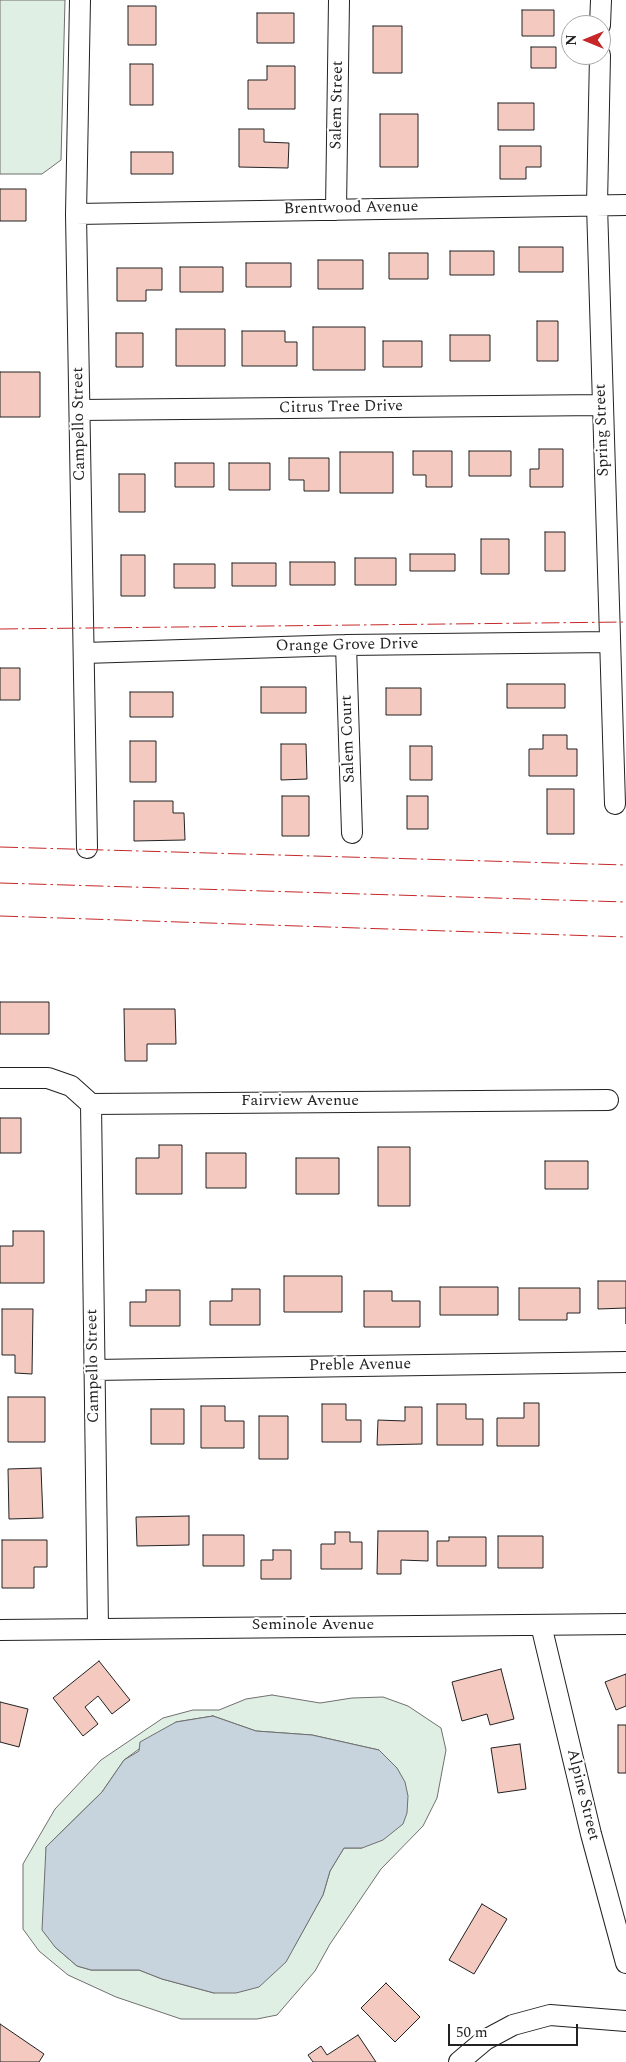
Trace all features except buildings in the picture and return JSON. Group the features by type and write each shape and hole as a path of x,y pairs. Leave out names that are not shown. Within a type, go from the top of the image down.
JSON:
{"street":[{"name":"Campello Street","path":"80,0 76,214 87,848"},
{"name":"Salem Street","path":"336,210 339,0"},
{"path":"600,15 601,0"},
{"name":"Spring Street","path":"600,65 597,205 615,804"},
{"name":"Brentwood Avenue","path":"76,214 626,204"},
{"name":"Citrus Tree Drive","path":"80,410 602,405"},
{"name":"Orange Grove Drive","path":"84,653 346,646 610,642"},
{"name":"Salem Court","path":"346,646 352,833"},
{"path":"0,1078 48,1078 71,1086 92,1104"},
{"name":"Fairview Avenue","path":"92,1104 608,1100"},
{"name":"Campello Street","path":"92,1104 98,1628"},
{"name":"Preble Avenue","path":"94,1370 626,1362"},
{"name":"Seminole Avenue","path":"0,1630 626,1624"},
{"name":"Alpine Street","path":"541,1625 591,1834 626,1963"},
{"path":"459,2062 484,2040 513,2025 531,2020 550,2016 626,2020"}],"green space":[{"path":"0,0 65,0 61,160 42,174 0,174"},
{"path":"272,1695 320,1703 352,1698 383,1697 408,1706 441,1728 446,1750 437,1798 423,1826 381,1869 330,1944 315,1971 277,2015 257,2019 181,2019 116,1997 68,1975 39,1951 23,1929 23,1864 55,1809 101,1760 163,1718 193,1710 219,1710 246,1699","holes":["213,1716 256,1731 312,1735 379,1750 397,1768 362,1848 344,1848 330,1871 323,1895 294,1947 214,1993 162,1979 139,1970 91,1970 77,1966 55,1947 46,1847 102,1792 124,1760 176,1722"]}],"shaded area":[{"path":"213,1716 256,1731 312,1735 379,1750 397,1768 405,1782 408,1796 407,1813 403,1824 383,1840 362,1848 344,1848 330,1871 323,1895 286,1962 259,1987 236,1993 214,1993 162,1979 139,1970 91,1970 77,1966 55,1947 42,1930 46,1847 102,1792 124,1760 139,1751 140,1742 176,1722"}],"power":[{"path":"0,629 626,622"},
{"path":"0,847 626,865"},
{"path":"0,883 626,902"},
{"path":"0,916 626,937"}]}
